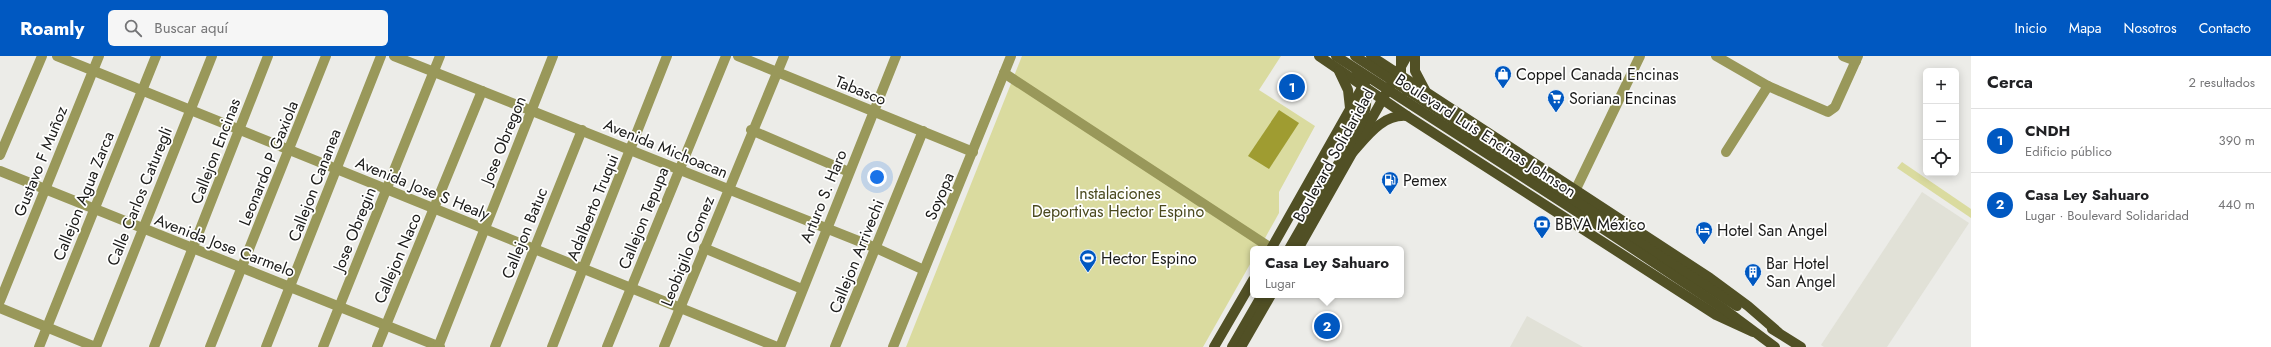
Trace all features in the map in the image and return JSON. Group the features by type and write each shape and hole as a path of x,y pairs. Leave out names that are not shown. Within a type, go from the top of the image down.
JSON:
{"main road":[{"path":"1319,56 1362,87 1716,315 1753,332"},
{"name":"Boulevard Luis Encinas Johnson","path":"1336,56 1455,134 1601,223"},
{"path":"1291,246 1360,126 1366,112 1368,98 1365,85 1358,73 1342,56"},
{"name":"Boulevard Luis Encinas Johnson","path":"1355,56 1601,223"},
{"path":"1400,56 1401,76 1411,96 1455,134"},
{"name":"Boulevard Solidaridad","path":"1300,246 1407,56"},
{"path":"1415,56 1415,71 1426,92"},
{"path":"1376,57 1397,73 1716,283 1758,314 1778,332"},
{"name":"Boulevard Solidaridad","path":"1273,246 1362,87 1376,57"},
{"path":"1338,70 1345,82 1350,108"},
{"path":"1353,152 1383,121 1400,115 1407,116"},
{"path":"1601,223 1724,309 1775,347"},
{"path":"1601,223 1801,347"},
{"path":"1214,347 1250,285"},
{"path":"1232,347 1260,298"},
{"path":"1241,347 1269,298"}],"street":[{"path":"0,155 42,56"},
{"name":"Avenida Jose S Healy","path":"57,56 289,151 779,347"},
{"name":"Gustavo F Muñoz","path":"0,300 99,56"},
{"name":"Callejon Agua Zarca","path":"39,347 156,56"},
{"name":"Calle Carlos Caturegli","path":"95,347 212,56"},
{"name":"Callejon Encinas","path":"154,347 268,56"},
{"name":"Leonardo P Gaxiola","path":"210,347 326,56"},
{"name":"Callejon Cananea","path":"266,347 381,56"},
{"name":"Avenida Michoacan","path":"394,56 582,130 825,229 876,248 924,270"},
{"name":"Jose Obregin","path":"323,347 440,56"},
{"name":"Jose Obregon","path":"438,347 553,56"},
{"name":"Adalberto Truqui","path":"552,347 667,56"},
{"name":"Callejon Tepupa","path":"607,347 726,56"},
{"name":"Tabasco","path":"738,56 973,152"},
{"name":"Leobigilo Gomez","path":"664,347 751,130 784,56"},
{"name":"Arturo S. Haro","path":"779,347 825,229 896,56"},
{"name":"Soyopa","path":"894,347 1011,56"},
{"path":"1575,191 1640,56"},
{"path":"1716,56 1768,86 1820,110 1831,111 1835,107 1857,58 1844,56"},
{"path":"1004,73 1266,246"},
{"path":"1726,152 1768,86"},
{"name":"Callejon Naco","path":"377,347 482,91"},
{"name":"Callejon Batuc","path":"495,347 533,248 582,130"},
{"path":"751,130 849,172"},
{"name":"Callejon Arrivechi","path":"835,347 923,131"},
{"name":"Avenida Jose Carmelo","path":"0,171 93,210 386,324 438,347"},
{"path":"704,248 802,288"},
{"path":"0,308 95,347"}],"shaded area":[{"path":"1279,110 1299,123 1269,169 1248,156"},
{"path":"1922,192 1969,223 1887,347 1824,347 1821,345"},
{"path":"1527,316 1583,347 1510,347"}],"green space":[{"name":"Instalaciones Deportivas Hector Espino","path":"1022,56 1281,56 1259,90 1315,126 1279,192 1279,213 1261,246 1250,246 1250,264 1203,347 906,347"},
{"path":"1902,162 1971,209 1971,218 1897,168"}],"place":[{"name":"CNDH","path":"1292,87"},
{"name":"Coppel Canada Encinas","path":"1503,89"},
{"name":"Soriana Encinas","path":"1556,113"},
{"name":"Pemex","path":"1390,195"},
{"name":"BBVA México","path":"1542,239"},
{"name":"Hotel San Angel","path":"1704,245"},
{"name":"Hector Espino","path":"1088,273"},
{"name":"Bar Hotel San Angel","path":"1753,287"},
{"name":"Casa Ley Sahuaro","path":"1327,326"}]}
